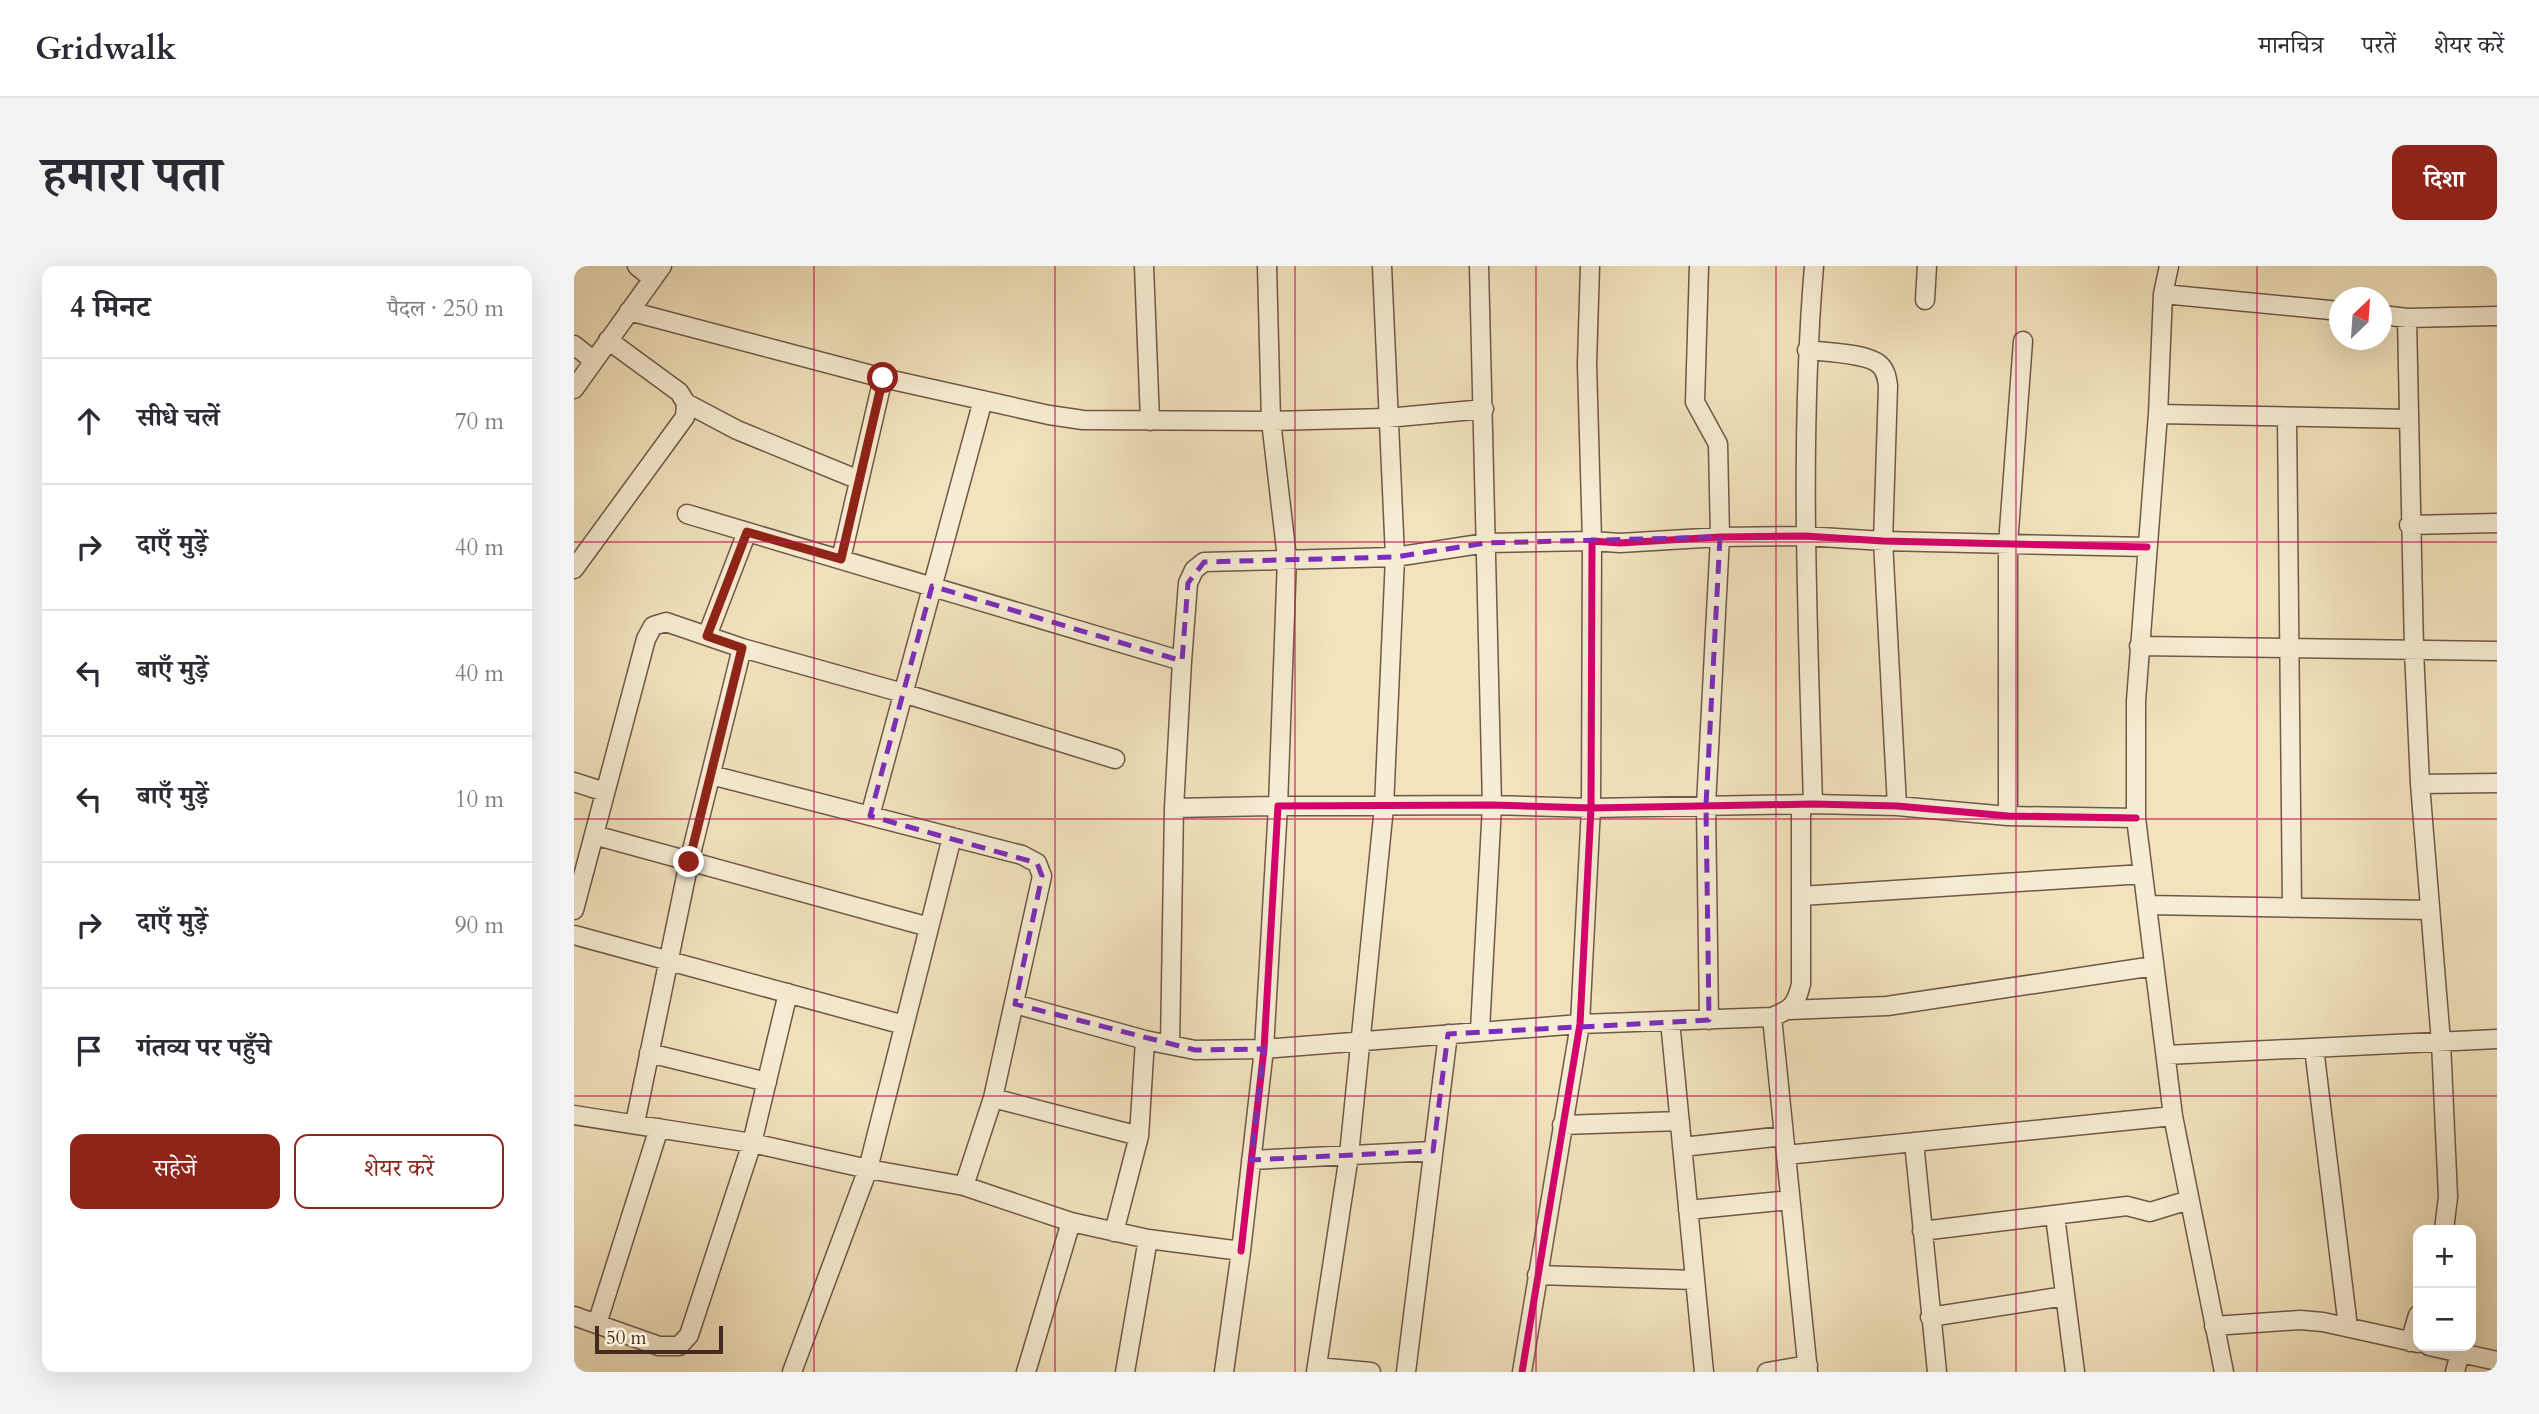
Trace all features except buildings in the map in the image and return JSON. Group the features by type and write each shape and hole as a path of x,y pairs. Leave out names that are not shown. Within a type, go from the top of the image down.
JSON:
{"street":[{"path":"574,388 658,272 637,266"},
{"path":"1144,266 1150,421"},
{"path":"1224,1372 1264,1049 1278,806 1287,558 1271,421 1266,266"},
{"path":"1371,1372 1316,1370 1349,1155 1384,807 1395,557 1382,266"},
{"path":"1479,266 1492,805 1480,1030"},
{"path":"1522,1372 1580,1024 1591,808 1592,541 1587,364 1590,266"},
{"path":"1699,266 1695,402 1718,444 1720,537 1706,805 1709,1020"},
{"path":"1781,1013 1798,999 1801,984 1801,897 1807,805 1807,350 1814,266"},
{"path":"1925,300 1927,266"},
{"path":"2169,266 2163,294 2158,414 2139,646 2136,818 2173,1116 2224,1372"},
{"path":"2163,294 2329,310"},
{"path":"629,311 883,378 1083,420 1271,421 1387,418 1484,409"},
{"path":"2392,316 2497,316"},
{"path":"2407,318 2409,525 2414,650 2420,784 2441,1042 2448,1197 2445,1225"},
{"path":"608,340 679,392 687,403 737,430 859,480"},
{"path":"2008,816 2008,544 2023,341"},
{"path":"574,345 594,361"},
{"path":"1807,350 1861,357 1878,362 1886,372 1888,386 1883,541 1897,806"},
{"path":"841,559 883,378"},
{"path":"870,816 983,400"},
{"path":"574,569 685,417 687,403"},
{"path":"2158,414 2409,419"},
{"path":"2287,417 2292,908"},
{"path":"687,514 1182,660"},
{"path":"2409,525 2497,523"},
{"path":"707,636 747,532"},
{"path":"1170,1045 1174,808 1182,660 1188,583 1194,569 1204,562 1395,557 1486,543 1620,543 1720,537 1805,536 1883,541 2147,547"},
{"path":"574,910 646,639 653,626 666,622 742,648 903,693 1115,759"},
{"path":"2139,646 2497,651"},
{"path":"635,1123 689,862 742,648"},
{"path":"711,775 1022,855 1037,863 1042,876 1015,1004 993,1098 964,1186"},
{"path":"574,782 605,792"},
{"path":"2420,784 2497,783"},
{"path":"1174,808 1807,805 1897,806 2008,816 2136,818"},
{"path":"594,835 929,928"},
{"path":"792,1372 868,1169 952,837"},
{"path":"1801,897 2143,874"},
{"path":"2147,905 2429,910"},
{"path":"574,935 904,1025"},
{"path":"1015,1004 1145,1040 1195,1050 1264,1049 1480,1030 1709,1020 1887,1006 2154,966"},
{"path":"574,1316 659,1346 680,1346 689,1335 752,1143 788,993"},
{"path":"1767,1372 1808,1368 1784,1136 1781,1013"},
{"path":"1670,1021 1704,1372"},
{"path":"1406,1372 1448,1034"},
{"path":"2166,1055 2497,1039"},
{"path":"1114,1232 1139,1136 1145,1040"},
{"path":"2314,1048 2348,1327"},
{"path":"649,1053 767,1082"},
{"path":"993,1098 1139,1136"},
{"path":"574,1115 752,1143 868,1169 964,1186 1071,1222 1148,1240 1241,1251"},
{"path":"1786,1154 2173,1116"},
{"path":"1562,1125 1680,1121"},
{"path":"597,1324 659,1128"},
{"path":"1682,1147 1784,1136"},
{"path":"1914,1142 1937,1372"},
{"path":"1251,1160 1433,1151"},
{"path":"1688,1210 1790,1199"},
{"path":"1922,1231 2127,1206 2150,1212 2189,1200"},
{"path":"2055,1216 2075,1372"},
{"path":"1026,1372 1071,1222"},
{"path":"1125,1372 1148,1240"},
{"path":"1538,1275 1695,1280"},
{"path":"1930,1317 2065,1296"},
{"path":"2214,1326 2300,1320 2348,1327 2413,1342"},
{"path":"2451,1351 2497,1361"},
{"path":"2455,1372 2460,1353"}],"highlighted area":[{"path":"1720,537 1706,805 1709,1020 1448,1034 1433,1151 1251,1160 1264,1049 1195,1050 1015,1004 1042,876 1037,863 870,816 932,586 1182,661 1188,583 1204,562 1395,557 1486,543"}],"cycle path":[{"path":"1522,1372 1580,1024 1591,808 1592,541 1620,543 1720,537 1805,536 1883,541 2147,547"},
{"path":"1241,1251 1264,1049 1278,806 1492,805 1591,808 1813,804 1897,806 2008,816 2136,818"}],"route":[{"path":"689,862 742,648 707,636 747,532 841,559 883,378"}]}
